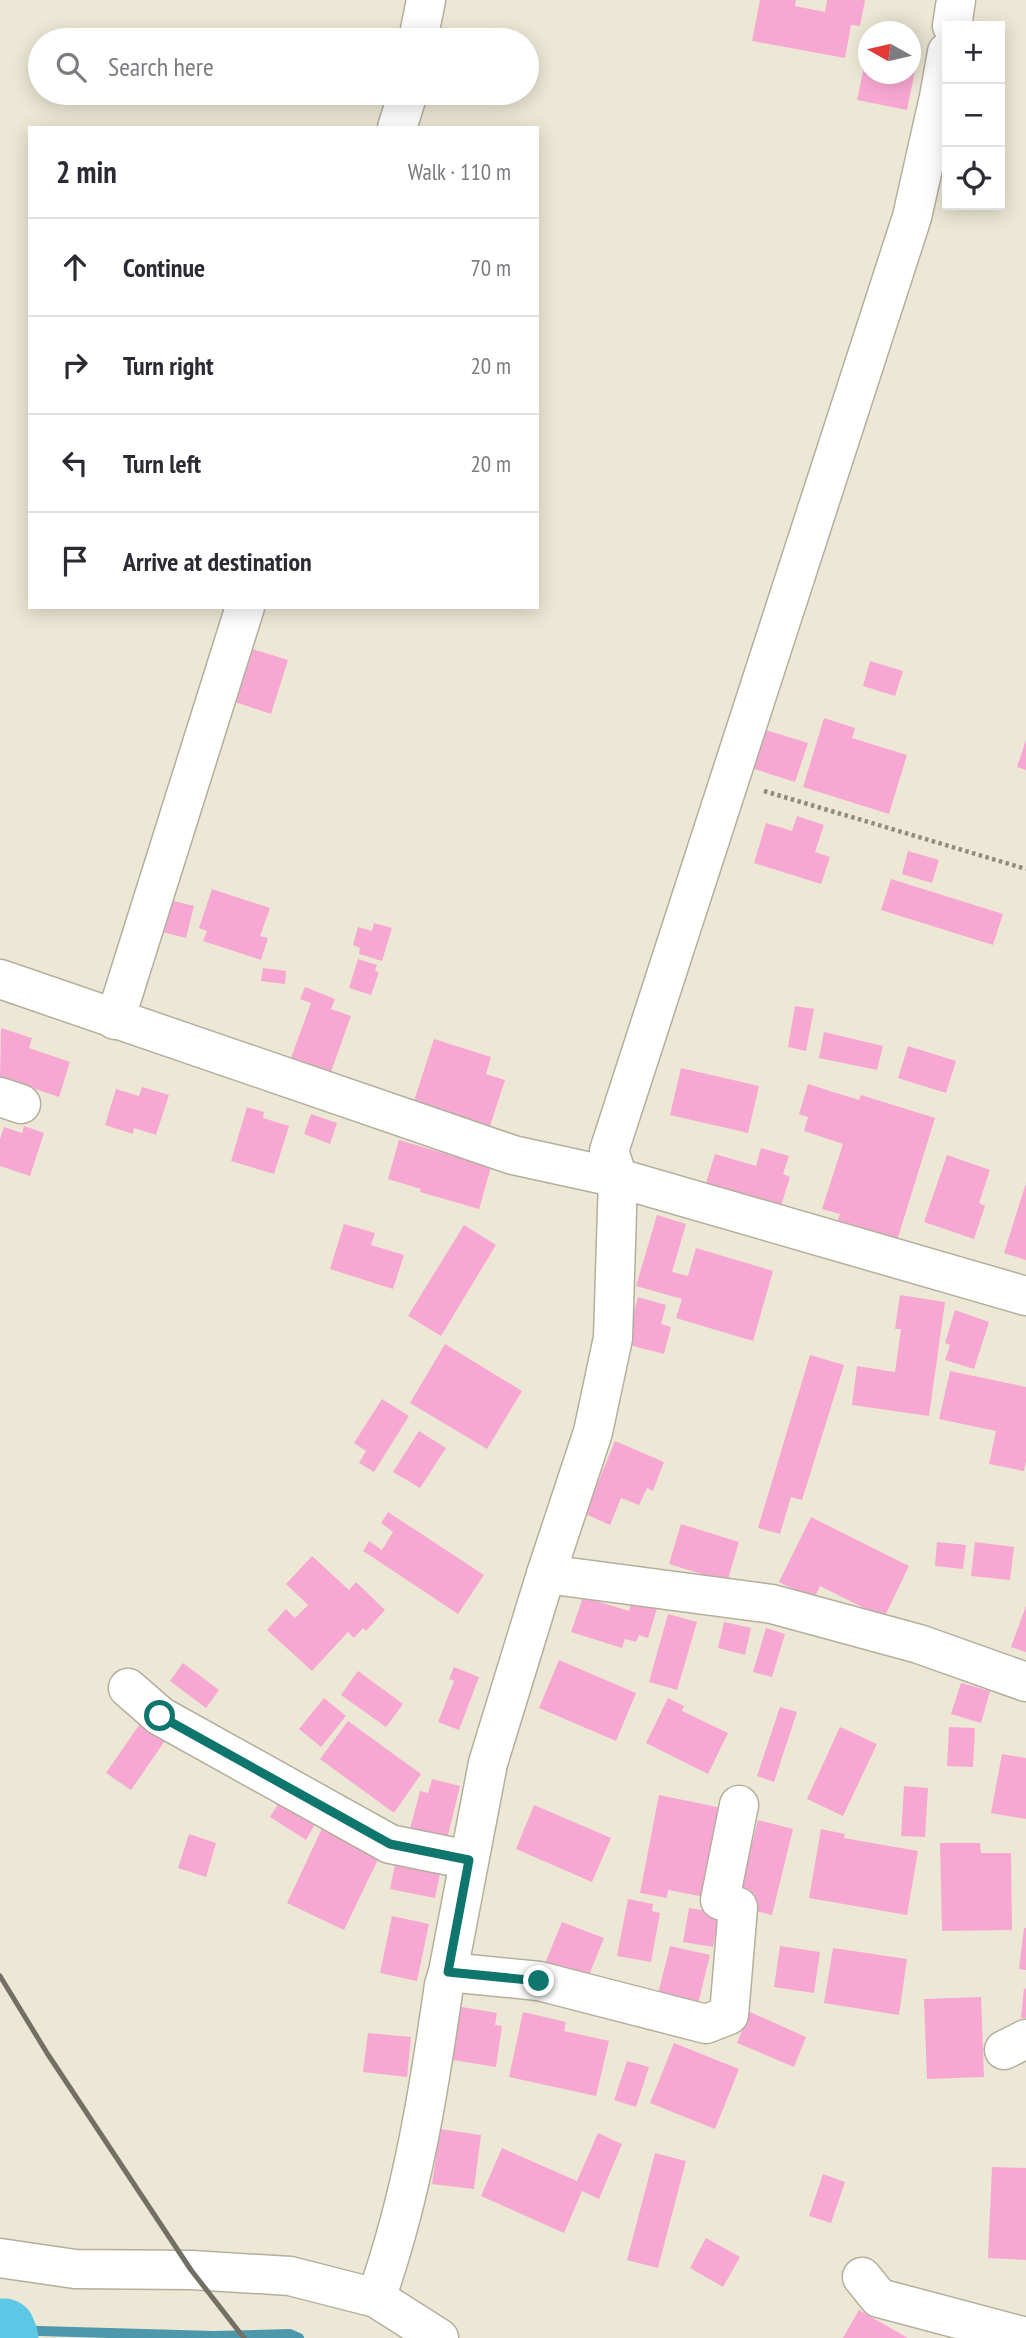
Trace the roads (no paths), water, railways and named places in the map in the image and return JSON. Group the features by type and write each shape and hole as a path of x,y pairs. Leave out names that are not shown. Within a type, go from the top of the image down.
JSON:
{"street":[{"path":"420,28 426,0"},
{"path":"952,21 956,0"},
{"path":"376,2298 391,2257 428,2094 444,1985 488,1763 593,1432 613,1338 618,1178 609,1151 912,217 942,80"},
{"path":"398,126 404,105"},
{"path":"115,1020 244,609"},
{"path":"0,979 513,1155 618,1178 1026,1296"},
{"path":"546,1574 772,1604 919,1644 1026,1682"},
{"path":"128,1688 160,1716 390,1844 469,1860"},
{"path":"448,1972 539,1981 706,2024 729,2015 738,1907 720,1900 739,1805"},
{"path":"0,2258 75,2269 191,2270 290,2276 376,2298 439,2338"},
{"path":"862,2277 879,2298 1026,2337"}],"waterway":[{"path":"0,2330 4,2330 7,2338"},
{"path":"4,2330 214,2336 290,2334 299,2338"}],"railway":[{"path":"0,1976 47,2053 191,2270 244,2338"}]}
